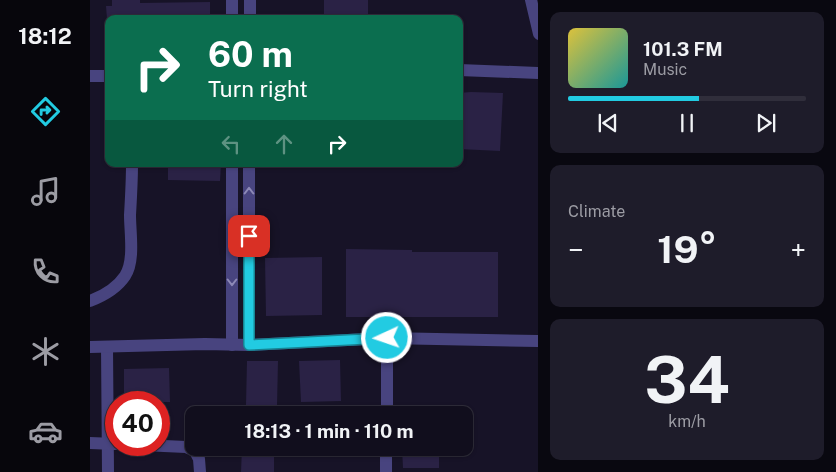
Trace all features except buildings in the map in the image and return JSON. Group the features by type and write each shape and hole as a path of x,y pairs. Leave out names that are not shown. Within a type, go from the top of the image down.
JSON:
{"street":[{"path":"232,0 232,15"},
{"path":"250,0 250,15"},
{"path":"531,0 538,34"},
{"path":"463,70 538,73"},
{"path":"90,76 105,76"},
{"path":"90,301 114,287 125,276 130,263 132,167"},
{"path":"232,167 232,345"},
{"path":"249,167 249,345"},
{"path":"387,338 387,406"},
{"path":"90,348 205,344 249,345 387,338 538,341"},
{"path":"107,347 109,391"},
{"path":"90,443 105,444"},
{"path":"170,446 186,447 195,451 199,459 200,472"},
{"path":"108,472 110,456"},
{"path":"386,456 386,472"}],"route":[{"path":"249,236 249,345 387,338"}]}
